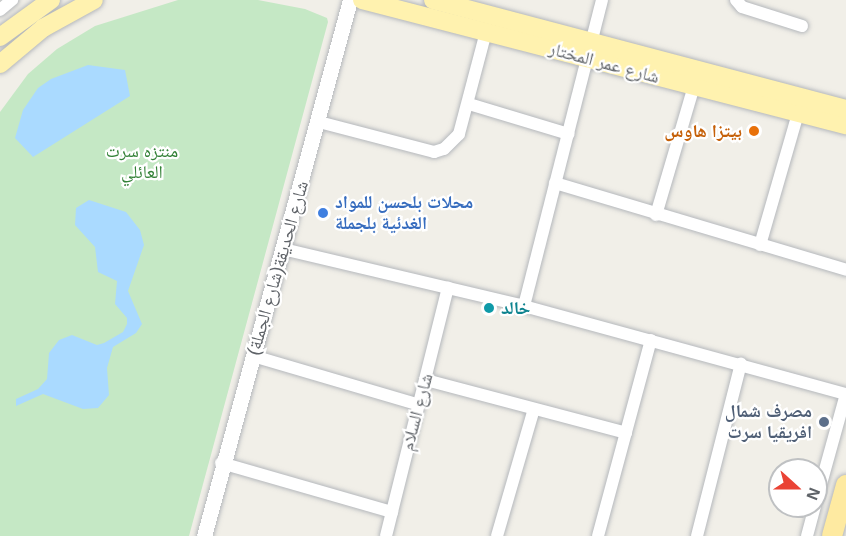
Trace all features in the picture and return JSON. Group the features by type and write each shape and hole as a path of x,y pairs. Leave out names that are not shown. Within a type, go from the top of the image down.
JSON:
{"highway":[{"path":"832,536 846,485"}],"main road":[{"path":"0,37 27,6 51,0"},
{"path":"0,64 43,28 94,0"},
{"path":"362,0 846,109"},
{"path":"433,0 499,30"},
{"name":"شارع عمر المختار","path":"591,51 694,86 846,125"}],"street":[{"path":"0,10 12,0"},
{"name":"شارع الحديقة(شارع الجملة)","path":"204,536 221,463 319,122 350,0"},
{"path":"524,306 591,51 602,0"},
{"path":"736,0 742,7 802,26"},
{"path":"319,122 434,152 453,144 499,30"},
{"path":"656,215 694,86"},
{"path":"469,104 568,134"},
{"path":"760,245 798,113"},
{"path":"555,183 846,270"},
{"path":"283,249 524,306 846,394 828,458"},
{"name":"شارع السلام","path":"386,536 448,288"},
{"path":"598,536 651,340"},
{"path":"253,356 419,405"},
{"path":"697,536 741,364"},
{"path":"426,380 626,433"},
{"path":"497,536 534,409"},
{"path":"221,463 392,512"},
{"path":"807,536 812,518"}],"green space":[{"name":"منتزه سرت العائلي","path":"178,0 258,0 305,9 327,18 328,22 189,536 0,536 0,112 28,74 57,49 95,26"}],"water":[{"path":"88,65 125,70 130,96 33,157 15,138 23,110 38,88 51,79"},
{"path":"89,200 126,212 140,230 144,245 128,291 142,324 136,333 113,347 107,368 109,395 98,408 83,409 43,394 16,406 16,399 38,389 47,379 49,353 59,340 72,335 97,345 123,332 127,324 127,318 115,304 117,281 98,272 95,247 75,225 76,208"}],"place":[{"name":"بيتزا هاوس","path":"754,131"},
{"name":"محلات بلحسن للمواد الغدئية بلجملة","path":"323,213"},
{"name":"خالد","path":"489,308"},
{"name":"مصرف شمال افريقيا سرت","path":"824,422"}]}
